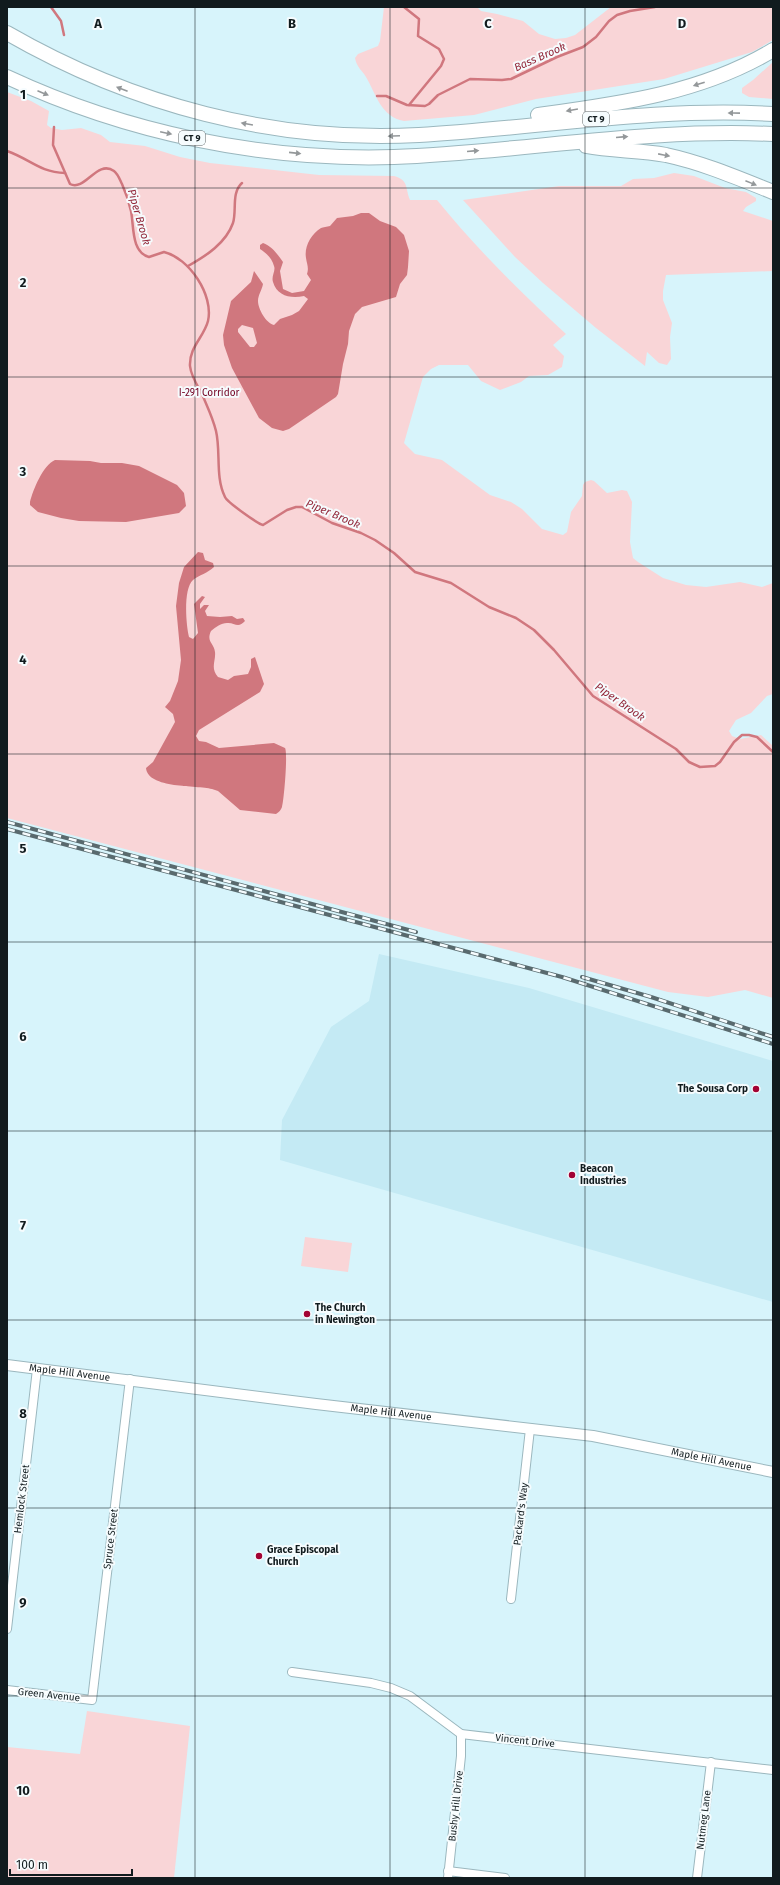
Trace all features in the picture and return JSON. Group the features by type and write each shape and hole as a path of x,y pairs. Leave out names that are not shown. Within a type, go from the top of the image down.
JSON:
{"highway":[{"name":"CT 9","path":"7,33 54,58 102,80 185,109 226,120 319,134 370,136 418,135 661,114 714,112 773,114"},
{"path":"450,133 479,124 556,113 670,92 727,74 773,50"},
{"name":"CT 9","path":"7,77 80,107 168,133 223,144 272,151 328,156 386,157 434,154 664,134 773,134"},
{"path":"570,142 596,147 648,152 683,159 773,192"}],"street":[{"name":"Maple Hill Avenue","path":"7,1365 130,1379 316,1404 594,1436 773,1472"},
{"name":"Hemlock Street","path":"7,1629 37,1369"},
{"name":"Spruce Street","path":"92,1700 130,1379"},
{"name":"Packard's Way","path":"511,1599 530,1429"},
{"path":"292,1672 371,1683 391,1688 410,1696 461,1734"},
{"name":"Green Avenue","path":"7,1690 92,1700"},
{"name":"Vincent Drive","path":"461,1734 773,1770"},
{"name":"Bushy Hill Drive","path":"448,1874 461,1756 461,1734"},
{"name":"Nutmeg Lane","path":"697,1878 711,1762"},
{"path":"448,1874 505,1878"}],"shaded area":[{"path":"361,213 369,213 380,221 396,227 404,235 409,251 407,275 400,284 396,297 362,307 355,314 349,331 348,344 338,394 336,397 289,429 283,431 272,428 259,418 232,368 224,345 223,335 231,301 251,282 254,271 263,284 258,304 268,322 274,325 280,319 299,311 308,299 304,296 290,297 278,291 273,280 273,263 260,249 260,245 263,243 269,246 283,262 280,271 283,289 292,293 304,291 311,280 307,274 308,268 306,250 311,237 321,228 330,226 337,218 353,216","holes":["242,325 253,328 257,343 254,347 250,347 238,332 238,329"]},
{"path":"55,460 122,463 139,466 177,485 184,493 186,506 179,513 126,522 79,521 38,512 30,505 31,497 46,467"},
{"path":"198,552 203,553 205,560 213,563 214,567 195,578 190,585 186,607 189,637 193,639 198,633 194,604 202,596 205,597 200,604 200,609 204,605 209,605 205,611 207,616 232,616 237,619 243,618 245,621 240,625 225,623 211,631 209,638 215,652 214,671 218,677 228,680 234,676 248,674 251,667 251,659 255,657 264,684 260,692 199,730 196,736 199,741 206,742 219,748 274,743 285,748 286,767 283,803 281,809 276,814 240,810 218,791 212,789 174,785 155,780 149,775 146,768 153,762 175,722 173,714 165,707 170,701 178,681 181,660 176,606 179,583 184,567"},
{"path":"379,954 529,988 773,1061 773,1302 280,1160 282,1120 331,1027 369,1001"}],"green space":[{"path":"384,7 477,7 481,11 523,21 539,34 555,39 575,35 611,7 773,7 773,40 752,52 664,79 536,99 474,115 404,121 396,119 390,115 380,104 366,77 358,67 355,58 358,54 378,46 380,41"},
{"path":"773,62 773,99 749,97 742,93 742,88"},
{"name":"I-291 Corridor","path":"7,92 31,101 49,111 47,125 51,128 62,130 81,128 101,135 110,142 145,146 180,157 210,163 319,175 394,176 399,178 406,185 410,200 437,200 499,269 566,334 553,345 564,356 562,367 548,375 529,376 521,382 500,390 481,381 468,365 439,365 431,369 423,377 404,443 415,454 442,460 490,495 511,502 522,509 542,529 563,535 567,532 571,512 582,496 583,485 585,482 591,480 594,481 607,493 622,490 627,491 632,502 630,542 633,558 663,578 686,585 706,587 740,582 762,587 773,583 773,694 767,696 751,713 736,720 729,731 732,736 740,739 761,735 773,746 773,998 745,990 708,997 668,992 7,818"},
{"path":"674,173 694,176 725,188 746,192 756,198 756,201 746,207 743,211 773,221 773,271 666,275 663,300 672,323 670,337 671,359 667,365 659,363 647,352 645,366 596,328 515,257 463,200 559,186 621,186 633,179 654,178"},
{"path":"305,1237 352,1243 348,1272 301,1266"},
{"path":"87,1711 190,1726 174,1878 7,1878 7,1747 80,1754"}],"waterway":[{"name":"Piper Brook","path":"51,7 61,21 64,35"},
{"path":"404,7 419,19 418,36 439,49 444,59 441,66 409,105"},
{"name":"Bass Brook","path":"377,96 386,96 407,105 425,106 438,95 470,79 511,79 557,57 583,47 596,37 609,21 617,15 630,11 655,7"},
{"name":"Piper Brook","path":"54,127 53,145 70,184 81,184 102,169 108,168 114,171 120,179 125,191 131,211 134,238 139,250 149,257 164,252 173,256 190,270 198,279 203,289 209,311 208,321 194,348 190,359 190,366 193,377 202,394 215,426 220,481 227,500 249,517 263,525 287,510 302,507 332,523 361,533 375,540 394,553 415,572 451,583 489,607 516,618 534,630 554,650 593,696 676,749 689,762 700,767 715,766 720,762 734,742 742,735 757,737 773,752"},
{"path":"7,151 41,168 65,173"},
{"name":"Bass Brook","path":"188,266 202,258 226,237 233,223 235,197 242,183"}],"railway":[{"path":"7,822 416,932"},
{"path":"7,829 562,977 773,1044"},
{"path":"582,977 651,997 773,1037"}],"place":[{"name":"The Sousa Corp","path":"756,1089"},
{"name":"Beacon Industries","path":"572,1175"},
{"name":"The Church in Newington","path":"307,1314"},
{"name":"Grace Episcopal Church","path":"259,1556"}]}
